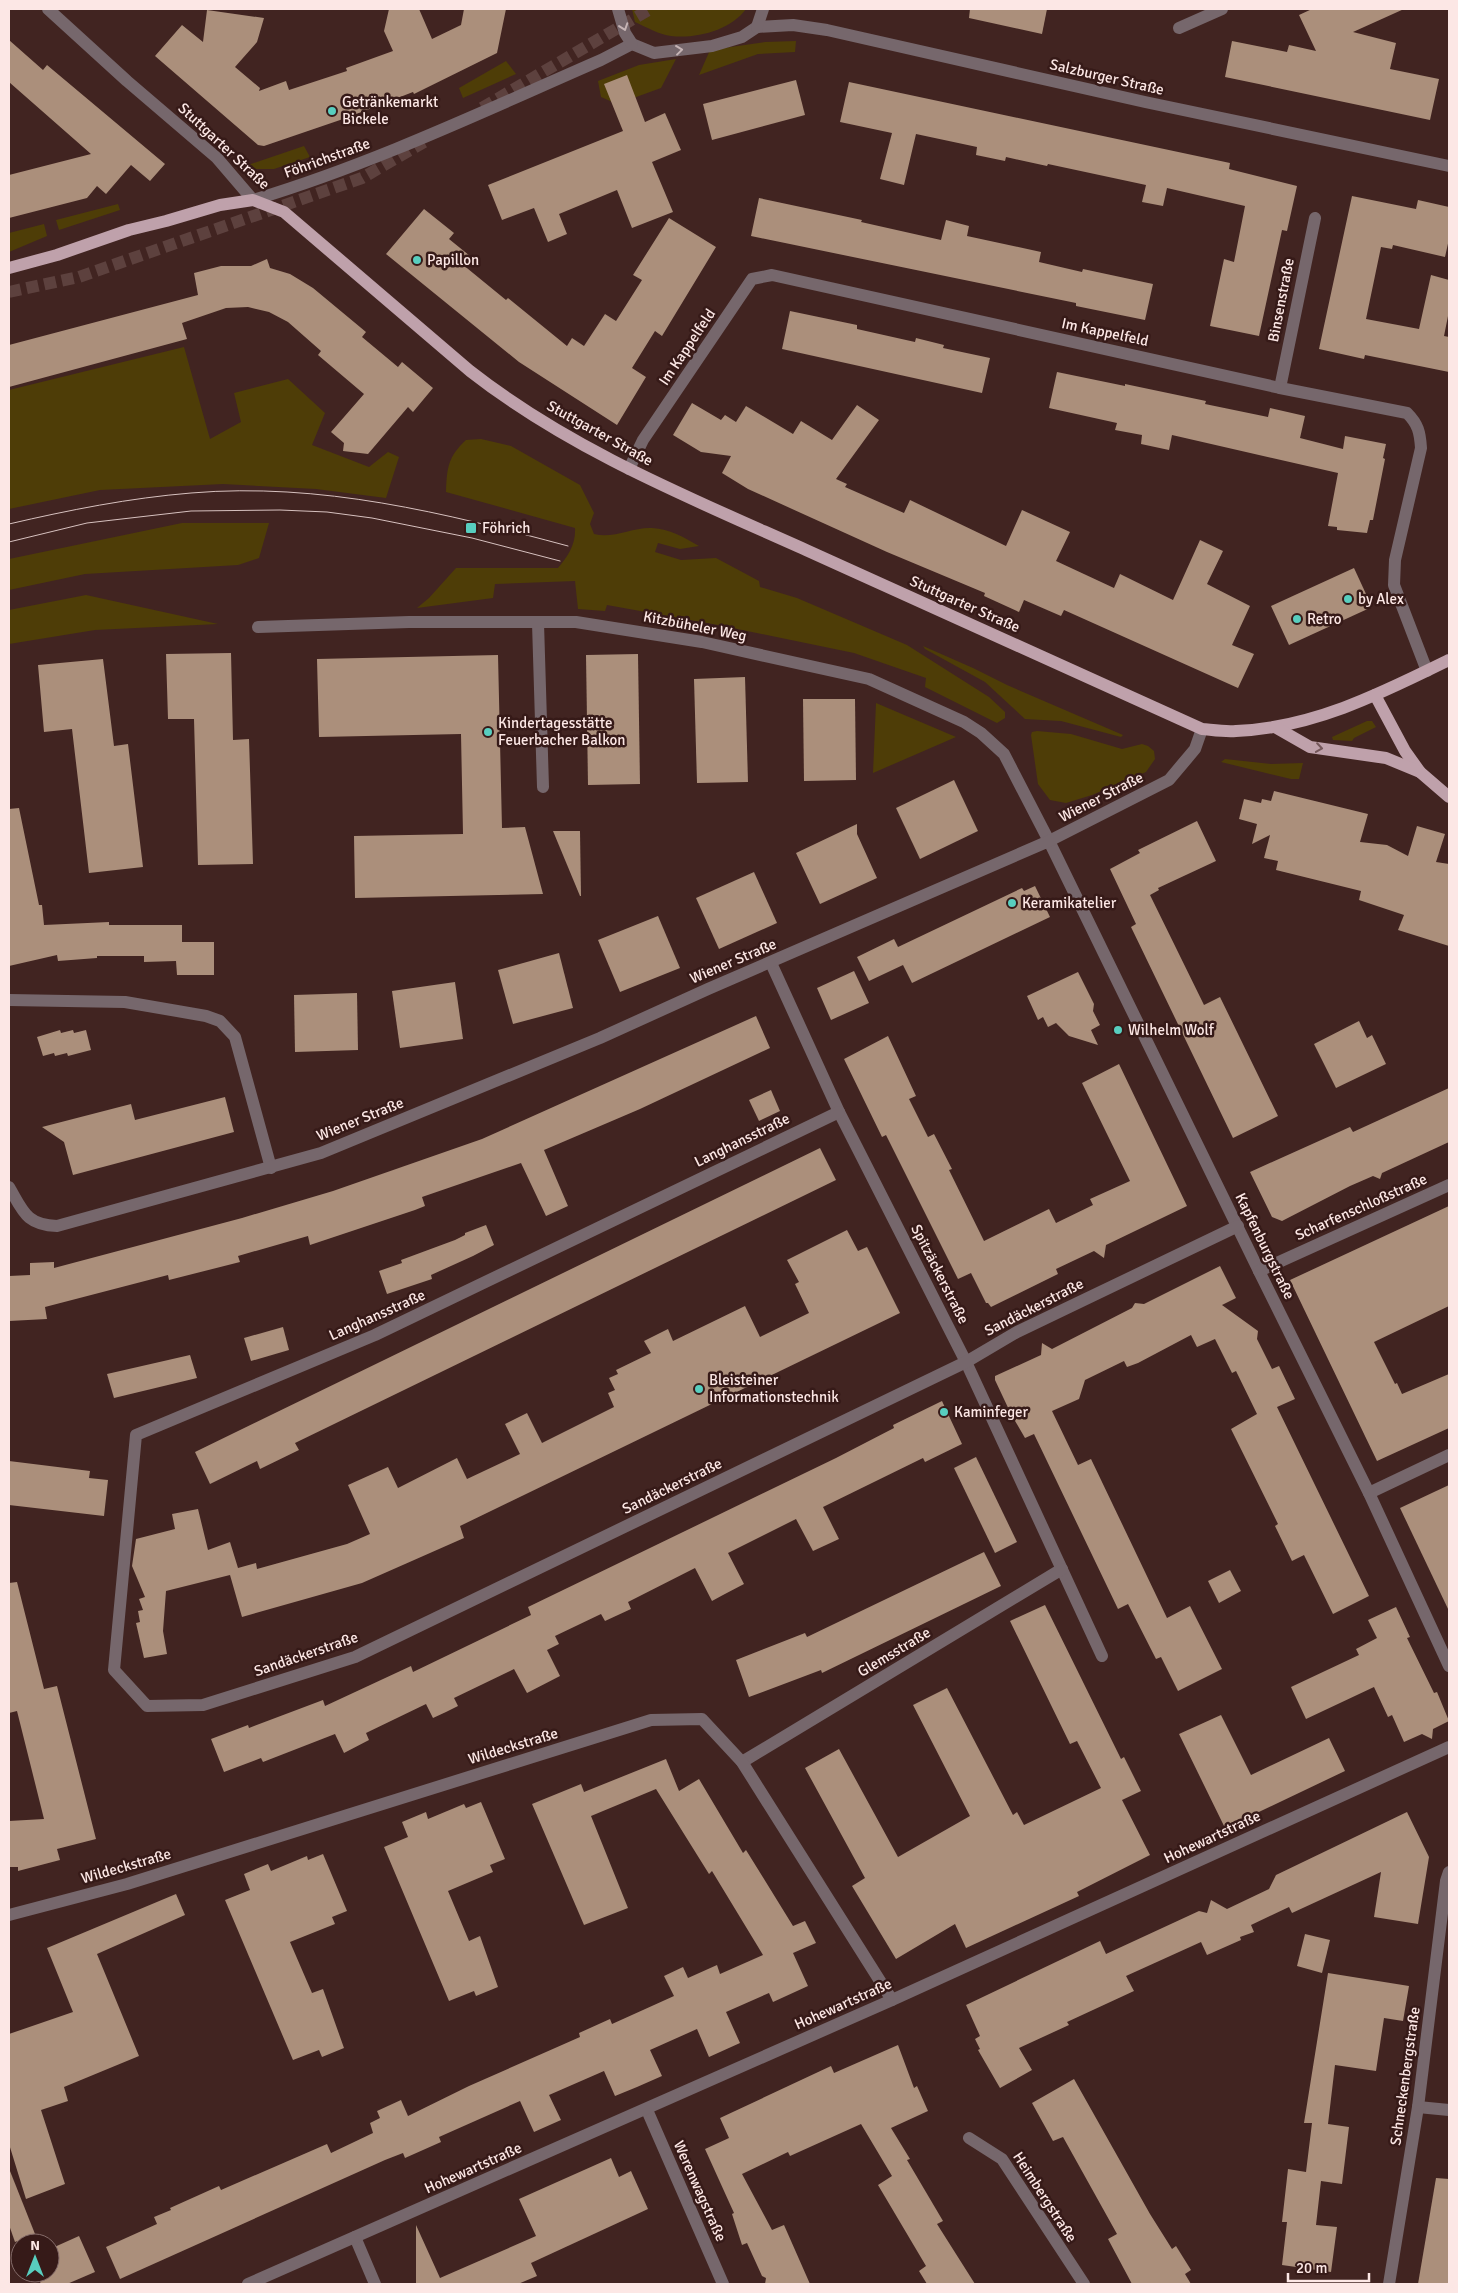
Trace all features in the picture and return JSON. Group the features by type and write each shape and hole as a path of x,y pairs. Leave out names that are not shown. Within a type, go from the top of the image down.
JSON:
{"main road":[{"name":"Föhrichstraße","path":"9,268 57,255 129,230 220,205 253,200"},
{"name":"Stuttgarter Straße","path":"253,200 284,212 497,392 565,436 629,468 1202,729"},
{"path":"1202,729 1235,732 1275,728 1324,715 1375,695 1449,660"},
{"path":"1375,695 1405,751 1420,772 1449,797"},
{"path":"1275,728 1310,746 1386,758 1420,772"}],"street":[{"name":"Stuttgarter Straße","path":"48,9 127,81 217,158 253,200"},
{"path":"618,9 625,33 632,44 654,53 712,46 742,37 757,27 763,9"},
{"path":"1180,28 1222,9"},
{"name":"Salzburger Straße","path":"757,27 793,25 827,30 1145,102 1449,166"},
{"name":"Föhrichstraße","path":"253,200 313,182 398,149 601,60 632,44"},
{"name":"Binsenstraße","path":"1280,388 1314,218"},
{"name":"Im Kappelfeld","path":"629,468 643,440 752,279 772,275 1280,388 1407,413 1416,422 1420,433 1421,448 1394,560 1394,585 1427,671"},
{"name":"Kitzbüheler Weg","path":"258,627 409,622 576,622 692,641 869,679 964,722 982,733 1004,754 1050,841"},
{"path":"538,623 543,787"},
{"name":"Wiener Straße","path":"9,1187 28,1219 42,1226 57,1226 321,1153 600,1038 1050,841 1169,780 1195,749 1202,729"},
{"name":"Kapfenburgstraße","path":"1050,841 1238,1226 1258,1271 1369,1493 1449,1666"},
{"name":"Spitzäckerstraße","path":"771,963 839,1112 966,1362 1102,1656"},
{"path":"9,1000 125,1002 206,1016 220,1021 235,1037 271,1168"},
{"name":"Langhansstraße","path":"114,1670 136,1435 376,1335 839,1112"},
{"name":"Scharfenschloßstraße","path":"1258,1271 1449,1185"},
{"name":"Sandäckerstraße","path":"114,1670 147,1706 203,1705 355,1657 966,1362 1016,1332 1238,1226"},
{"path":"1369,1493 1449,1455"},
{"name":"Glemsstraße","path":"742,1762 1062,1569"},
{"name":"Wildeckstraße","path":"9,1915 128,1884 651,1720 702,1719 742,1762 892,2000"},
{"name":"Hohewartstraße","path":"248,2284 647,2110 1449,1747"},
{"name":"Schneckenbergstraße","path":"1389,2284 1418,2107 1446,1881 1449,1872"},
{"path":"1418,2107 1449,2110"},
{"name":"Werenwagstraße","path":"647,2110 723,2284"},
{"name":"Heimbergstraße","path":"970,2138 1002,2159 1084,2284"},
{"path":"355,2237 375,2284"}],"shaded area":[{"path":"632,9 746,9 740,16 723,28 713,32 681,37 662,34 635,22"},
{"path":"796,41 795,52 758,54 699,75 710,50 765,42"},
{"path":"676,59 661,88 617,104 601,97 598,81 639,65"},
{"path":"506,61 516,74 463,98 459,88"},
{"path":"304,146 310,157 274,169 251,169 248,165"},
{"path":"118,204 120,210 59,230 56,220"},
{"path":"44,224 47,236 9,252 9,233"},
{"path":"184,347 210,439 241,422 234,393 288,379 325,413 312,445 369,467 388,452 399,457 386,498 316,489 223,484 100,490 9,509 9,390"},
{"path":"481,439 511,446 580,485 594,513 590,524 594,534 609,535 652,528 676,534 699,546 680,549 658,543 655,552 681,560 716,558 759,581 760,587 797,598 907,645 989,697 1005,712 1005,718 997,723 925,687 926,678 854,653 718,625 607,605 605,611 578,609 575,581 495,584 493,598 417,608 429,598 456,568 558,568 573,545 575,528 446,492 448,469 455,452 466,440"},
{"path":"182,523 269,523 259,558 238,565 85,574 9,590 9,559"},
{"path":"86,595 218,624 95,630 9,644 9,610"},
{"path":"923,646 1123,735 1121,737 1061,721 1025,719 985,682 925,649"},
{"path":"876,703 956,737 873,773"},
{"path":"1367,721 1372,721 1376,727 1354,738 1352,741 1333,740 1332,737"},
{"path":"1032,732 1071,734 1122,749 1142,744 1154,751 1155,759 1146,772 1092,795 1066,803 1050,800 1038,784 1031,735"},
{"path":"1225,759 1271,764 1303,763 1299,779 1291,779 1221,762"}],"building":[{"path":"389,9 419,9 432,39 461,25 464,9 506,9 497,53 414,94 413,92 346,118 264,146 258,145 155,56 182,25 203,42 207,10 264,18 257,42 235,67 260,88 259,91 286,81 289,90 347,71 346,68 393,51 384,31"},
{"path":"970,9 1047,9 1042,34 969,18"},
{"path":"1312,9 1404,9 1353,32 1396,43 1390,69 1439,79 1430,120 1225,77 1232,41 1287,52 1289,45 1316,51 1299,15"},
{"path":"9,40 43,70 47,65 165,164 150,181 131,165 106,194 97,186 87,198 9,218 9,175 91,154 9,82"},
{"path":"627,75 645,122 665,113 681,150 652,162 673,212 632,228 617,190 559,214 567,234 548,242 534,208 502,220 488,185 623,131 604,84"},
{"path":"796,80 805,115 712,140 703,104"},
{"path":"849,82 1230,163 1229,169 1297,186 1287,231 1282,230 1259,336 1210,326 1224,259 1234,262 1245,206 1167,188 1163,206 1142,202 1146,185 1048,164 1047,166 1006,157 1005,161 976,155 977,147 916,134 904,185 880,179 892,133 840,122"},
{"path":"1352,196 1416,209 1418,200 1449,207 1449,239 1445,257 1393,245 1392,249 1381,247 1366,319 1419,329 1431,275 1449,280 1449,311 1444,336 1449,337 1449,372 1365,355 1364,359 1319,349"},
{"path":"759,198 862,220 861,222 941,240 946,220 969,226 967,236 1041,252 1039,262 1082,272 1083,269 1153,284 1145,320 1076,306 1076,303 751,236"},
{"path":"424,209 454,233 449,239 470,256 462,264 506,300 508,298 567,346 572,338 584,346 605,314 616,321 642,280 633,275 669,218 716,247 662,336 655,331 632,368 646,377 617,425 519,362 386,254"},
{"path":"267,259 270,268 290,274 313,288 366,332 362,337 398,367 402,362 433,388 413,412 408,407 368,454 343,451 344,443 331,432 364,394 318,355 321,351 288,322 269,312 248,307 226,308 182,323 187,339 9,387 9,345 198,295 194,273 221,266 251,266"},
{"path":"790,311 857,325 857,329 915,342 916,338 944,345 943,348 990,358 982,393 782,349"},
{"path":"1057,372 1206,401 1205,404 1268,417 1270,408 1305,416 1300,438 1343,449 1345,436 1386,444 1383,458 1385,459 1373,520 1370,520 1367,533 1337,530 1337,527 1328,526 1338,473 1172,435 1169,450 1141,444 1142,435 1115,430 1117,423 1049,408"},
{"path":"692,403 721,420 725,415 736,422 746,406 793,434 801,421 832,440 857,405 879,420 836,479 847,484 845,487 904,513 910,500 1006,546 1022,510 1070,532 1056,561 1114,588 1120,574 1173,600 1200,540 1223,551 1207,584 1250,606 1232,645 1254,654 1238,688 1064,610 1061,616 1024,600 1019,612 984,596 985,593 887,552 748,489 722,473 731,456 701,452 673,435"},
{"path":"1354,568 1372,607 1289,645 1271,606"},
{"path":"231,653 233,740 249,739 253,864 198,865 194,719 168,719 166,654"},
{"path":"638,654 640,784 588,785 586,655"},
{"path":"498,655 502,828 525,827 543,894 355,898 354,836 463,834 461,734 319,737 317,659"},
{"path":"103,659 114,746 128,744 143,867 89,873 72,729 44,732 38,665"},
{"path":"745,677 748,782 697,783 694,679"},
{"path":"803,699 855,699 856,780 804,781"},
{"path":"954,780 978,831 920,859 896,808"},
{"path":"1274,791 1368,814 1360,842 1387,845 1408,856 1417,826 1445,834 1436,862 1449,864 1449,946 1398,930 1404,915 1359,900 1361,891 1276,870 1278,861 1264,858 1270,835 1252,844 1257,824 1239,819 1244,799 1261,803 1262,799 1271,801"},
{"path":"19,808 39,905 42,905 44,925 109,922 109,925 182,925 182,942 214,942 214,975 177,975 176,961 144,962 144,956 97,956 97,958 58,961 57,955 9,966 9,809"},
{"path":"1197,821 1216,861 1158,888 1159,890 1150,895 1204,1005 1220,997 1278,1116 1233,1138 1131,927 1136,924 1110,869 1140,853 1138,850"},
{"path":"857,824 857,834 877,878 820,904 796,853"},
{"path":"553,831 580,831 581,896 580,896"},
{"path":"754,872 777,923 719,949 696,898"},
{"path":"1035,886 1050,917 912,983 903,965 869,981 857,957 894,939 898,947 1022,888 1024,891"},
{"path":"658,916 680,968 620,992 598,940"},
{"path":"559,953 573,1008 513,1024 498,970"},
{"path":"854,971 869,1003 831,1020 817,988"},
{"path":"1078,972 1094,1004 1093,1011 1100,1025 1091,1030 1098,1045 1069,1036 1056,1023 1048,1027 1043,1017 1038,1020 1027,996"},
{"path":"455,982 463,1039 400,1048 392,991"},
{"path":"357,993 358,1050 295,1052 294,995"},
{"path":"756,1016 770,1048 640,1109 544,1150 568,1206 546,1216 521,1163 422,1197 425,1206 415,1210 310,1245 308,1236 238,1256 240,1262 169,1280 168,1275 45,1307 47,1319 9,1321 9,1276 30,1275 30,1263 54,1262 54,1268 242,1218 333,1191 482,1139"},
{"path":"1359,1021 1367,1038 1372,1035 1386,1064 1336,1088 1314,1044"},
{"path":"60,1030 61,1033 73,1030 74,1033 86,1030 91,1050 68,1056 67,1053 55,1056 54,1053 43,1056 37,1037"},
{"path":"888,1036 916,1096 909,1099 928,1137 934,1134 952,1169 949,1170 984,1241 1049,1209 1056,1223 1093,1205 1090,1199 1130,1181 1082,1083 1119,1064 1187,1206 1106,1245 1104,1258 1094,1251 1056,1269 1058,1274 991,1307 986,1303 971,1273 958,1279 886,1135 882,1137 844,1059"},
{"path":"1449,1088 1449,1142 1382,1173 1380,1179 1373,1176 1282,1221 1272,1217 1250,1172 1350,1127 1353,1132"},
{"path":"771,1090 780,1111 759,1121 749,1100"},
{"path":"225,1097 234,1132 73,1175 64,1142 42,1127 131,1104 135,1120"},
{"path":"820,1148 836,1180 295,1443 299,1450 260,1469 257,1461 210,1484 195,1452"},
{"path":"1449,1206 1449,1306 1374,1342 1402,1394 1449,1374 1449,1428 1377,1461 1290,1280"},
{"path":"486,1225 494,1245 431,1275 432,1279 387,1294 379,1271 402,1263 401,1260 455,1240 465,1235 465,1233"},
{"path":"847,1230 858,1251 867,1247 900,1313 460,1526 464,1538 362,1583 242,1617 230,1575 166,1591 163,1631 167,1654 144,1658 136,1623 140,1622 138,1611 143,1610 139,1599 145,1597 132,1566 136,1539 175,1529 172,1514 198,1509 208,1550 230,1542 238,1568 256,1563 257,1569 347,1544 370,1534 348,1485 388,1467 398,1488 457,1458 467,1479 520,1454 505,1424 527,1413 542,1443 614,1407 608,1393 615,1390 609,1378 618,1374 616,1370 651,1353 644,1341 668,1329 673,1341 745,1306 760,1337 809,1313 795,1284 799,1282 787,1260"},
{"path":"1220,1266 1236,1298 1222,1305 1258,1331 1257,1339 1272,1369 1279,1366 1295,1399 1277,1407 1369,1596 1333,1614 1304,1555 1292,1561 1275,1526 1278,1524 1231,1429 1257,1414 1236,1371 1232,1373 1215,1339 1197,1347 1191,1335 1138,1363 1127,1367 1124,1361 1085,1380 1079,1399 1052,1411 1078,1465 1091,1459 1167,1618 1190,1606 1222,1669 1178,1691 1161,1657 1156,1659 1128,1604 1118,1609 1034,1434 1025,1438 1011,1414 995,1380 995,1376 1041,1355 1042,1343 1052,1349 1132,1308 1135,1303 1144,1304"},
{"path":"283,1327 289,1350 251,1361 244,1338"},
{"path":"190,1355 197,1378 114,1398 107,1374"},
{"path":"942,1401 962,1444 925,1462 923,1458 823,1507 839,1539 813,1551 796,1519 728,1553 744,1584 712,1601 695,1568 628,1602 631,1609 605,1621 601,1614 555,1636 559,1644 547,1650 560,1676 527,1693 514,1669 454,1698 458,1706 446,1712 433,1718 426,1704 366,1733 369,1740 344,1753 335,1734 263,1762 261,1758 224,1772 211,1739 248,1725 249,1728 323,1700 325,1706 411,1666 413,1672 531,1615 528,1607 836,1458 894,1428 893,1425"},
{"path":"976,1457 1017,1542 995,1553 954,1468"},
{"path":"9,1461 90,1471 89,1478 108,1480 104,1516 9,1505"},
{"path":"1449,1485 1449,1611 1400,1508"},
{"path":"984,1552 1001,1586 822,1673 821,1670 749,1697 736,1660 805,1633 807,1637"},
{"path":"1230,1570 1241,1591 1219,1603 1208,1581"},
{"path":"17,1582 44,1689 57,1686 96,1839 57,1849 60,1860 18,1871 18,1867 9,1867 9,1821 44,1819 17,1711 9,1713 9,1583"},
{"path":"1045,1605 1121,1759 1124,1757 1141,1791 1122,1800 1150,1855 1077,1892 1079,1896 966,1948 955,1924 896,1959 852,1886 865,1878 805,1768 839,1749 898,1857 970,1816 913,1705 947,1688 1013,1815 1017,1812 1024,1825 1101,1788 1077,1741 1070,1744 1010,1621"},
{"path":"1396,1607 1410,1637 1407,1638 1434,1693 1437,1692 1449,1721 1433,1729 1432,1739 1422,1734 1404,1742 1392,1715 1388,1717 1374,1687 1306,1719 1291,1687 1359,1655 1356,1649 1377,1638 1368,1620"},
{"path":"1221,1715 1251,1775 1329,1738 1345,1771 1225,1828 1179,1734"},
{"path":"666,1759 679,1791 699,1779 743,1853 746,1850 793,1926 805,1921 816,1943 793,1953 808,1986 773,2002 769,1993 726,2012 740,2043 709,2057 697,2029 650,2050 662,2076 615,2096 604,2071 549,2095 561,2120 534,2132 520,2101 439,2137 441,2142 405,2158 403,2153 385,2160 120,2279 106,2247 157,2224 154,2217 171,2210 170,2208 219,2186 221,2190 327,2144 331,2153 373,2133 370,2123 380,2118 377,2111 401,2100 408,2116 469,2086 580,2037 579,2033 610,2019 612,2024 674,1996 664,1976 683,1967 688,1978 717,1965 720,1974 763,1955 712,1871 709,1874 656,1789 591,1816 628,1908 584,1925 532,1804 581,1784 584,1792"},
{"path":"481,1802 505,1859 490,1865 493,1872 448,1891 469,1941 480,1936 498,1987 476,1996 474,1991 449,2001 384,1847 408,1837 402,1822 426,1812 428,1819 464,1804 466,1808"},
{"path":"1407,1812 1429,1857 1418,1924 1374,1917 1381,1872 1292,1913 1289,1907 1251,1925 1254,1932 1240,1937 1241,1940 1207,1955 1201,1942 1126,1976 1134,1991 1067,2022 1069,2025 1019,2048 1032,2070 1000,2088 978,2050 980,2049 975,2039 980,2036 966,2005 1100,1941 1106,1954 1199,1911 1207,1913 1211,1900 1227,1909 1269,1889 1276,1875"},
{"path":"323,1854 347,1911 332,1917 335,1924 290,1942 312,1993 323,1989 344,2048 322,2057 319,2050 293,2060 225,1900 250,1890 244,1874 268,1864 271,1871 307,1856 308,1860"},
{"path":"176,1894 185,1915 97,1954 139,2056 64,2087 68,2101 41,2110 65,2184 26,2199 9,2144 9,2034 73,2012 47,1948"},
{"path":"1305,1934 1330,1940 1322,1973 1297,1966"},
{"path":"1328,1973 1409,1986 1403,2021 1384,2018 1376,2071 1335,2065 1328,2124 1349,2127 1342,2184 1321,2181 1316,2225 1337,2227 1331,2272 1282,2265 1287,2222 1282,2222 1288,2169 1306,2172 1312,2123 1304,2123"},
{"path":"898,2045 914,2088 917,2086 928,2111 891,2128 910,2159 907,2160 943,2221 937,2224 975,2284 927,2284 919,2271 926,2266 878,2185 892,2176 861,2124 790,2156 788,2152 742,2174 772,2230 784,2225 810,2284 765,2284 766,2278 762,2276 747,2243 742,2245 732,2214 734,2213 705,2149 729,2138 720,2118 831,2066 834,2073"},
{"path":"1074,2079 1150,2214 1172,2249 1176,2246 1191,2270 1185,2274 1191,2284 1132,2284 1108,2239 1117,2234 1063,2137 1053,2141 1032,2103"},
{"path":"611,2158 619,2177 631,2171 648,2209 531,2263 537,2276 518,2284 416,2284 416,2225 440,2278 536,2236 519,2199"},
{"path":"10,2171 35,2233 12,2233 9,2225"},
{"path":"1436,2178 1449,2179 1449,2284 1418,2284"},
{"path":"79,2236 95,2272 67,2284 41,2284 60,2283 60,2245"}],"tunnel":[{"path":"482,108 650,9"},
{"path":"9,292 79,277 362,178 424,142"}],"tram line":[{"path":"9,524 100,505 168,495 239,491 287,492 335,496 429,512 568,546"},
{"path":"9,542 87,523 191,511 280,510 327,512 372,518 472,538 560,561"}],"place":[{"name":"Getränkemarkt Bickele","path":"332,111"},
{"name":"Papillon","path":"417,260"},
{"name":"Föhrich","path":"471,528"},
{"name":"by Alex","path":"1348,599"},
{"name":"Retro","path":"1297,619"},
{"name":"Kindertagesstätte Feuerbacher Balkon","path":"488,732"},
{"name":"Keramikatelier","path":"1012,903"},
{"name":"Wilhelm Wolf","path":"1118,1030"},
{"name":"Bleisteiner Informationstechnik","path":"699,1389"},
{"name":"Kaminfeger","path":"944,1412"}]}
